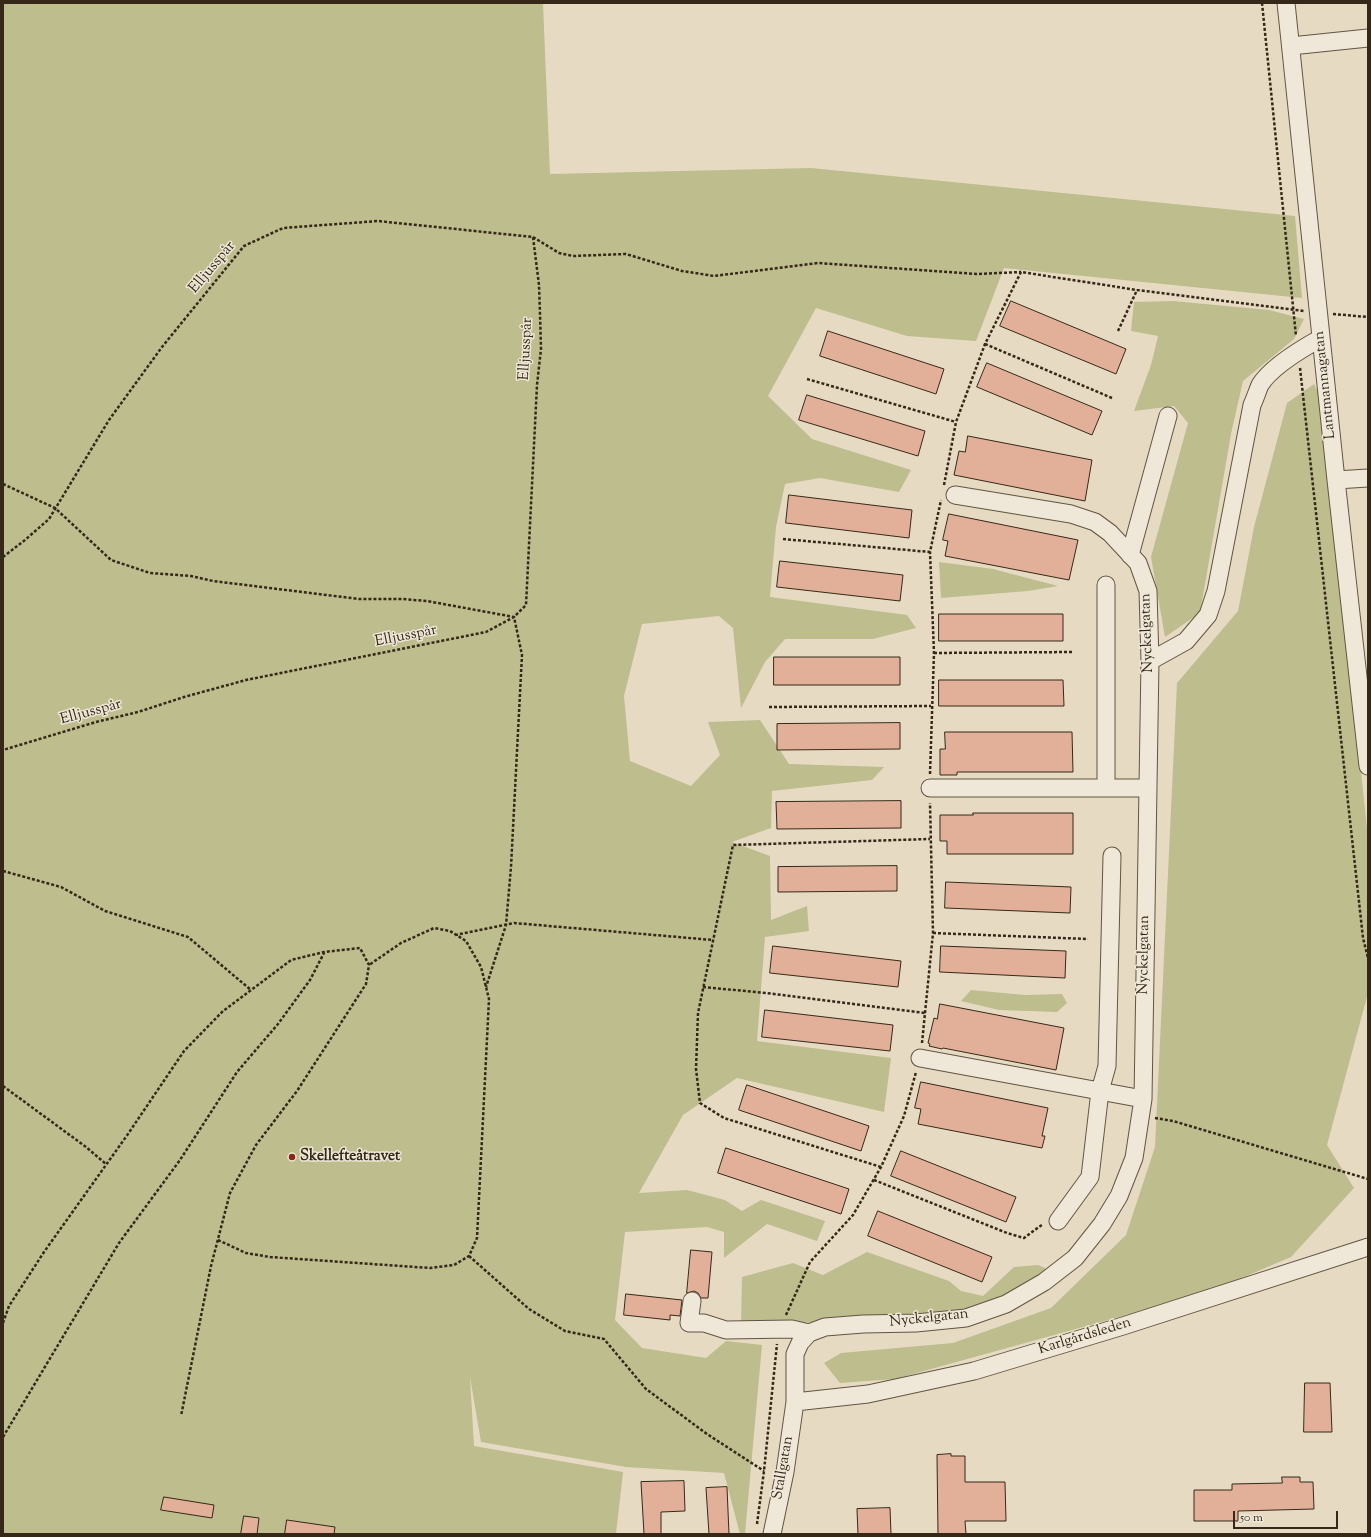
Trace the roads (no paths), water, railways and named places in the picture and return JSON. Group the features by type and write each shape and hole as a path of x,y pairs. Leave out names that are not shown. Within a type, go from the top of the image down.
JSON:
{"street":[{"name":"Lantmannagatan","path":"1286,3 1336,480 1368,766"},
{"path":"1291,46 1368,38"},
{"path":"1150,661 1186,641 1208,615 1216,590 1252,406 1261,384 1298,351 1321,338"},
{"path":"1130,555 1168,416"},
{"path":"1336,480 1368,478"},
{"name":"Nyckelgatan","path":"809,1333 826,1327 863,1324 916,1323 966,1318 1006,1304 1044,1282 1075,1258 1102,1224 1119,1196 1134,1158 1141,1116 1142,1099 1150,661 1148,591 1138,563 1110,533 1095,522 1071,514 955,495"},
{"path":"1106,585 1106,788"},
{"path":"930,788 1148,788"},
{"path":"1058,1221 1090,1177 1100,1091 1107,1066 1112,856"},
{"path":"920,1058 1142,1099"},
{"name":"Karlgårdsleden","path":"795,1402 868,1394 974,1371 1124,1326 1368,1247"},
{"path":"692,1301 689,1323 704,1323 726,1330 792,1329 809,1333 800,1343 795,1354 795,1402"},
{"name":"Stallgatan","path":"772,1534 785,1472 795,1402"}],"place":[{"name":"Skellefteåtravet","path":"292,1157"}]}
